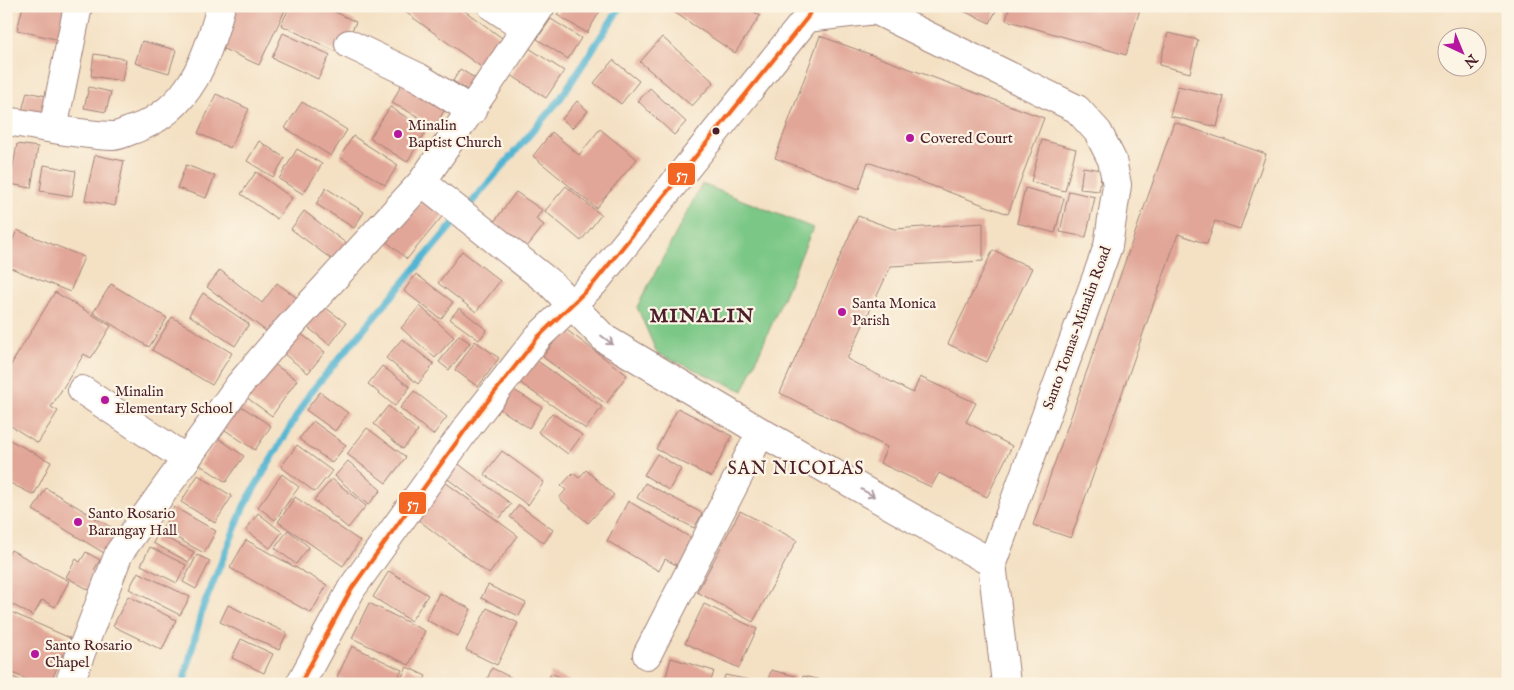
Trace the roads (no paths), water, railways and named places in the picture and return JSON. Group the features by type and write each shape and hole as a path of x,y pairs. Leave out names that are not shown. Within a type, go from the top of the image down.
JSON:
{"street":[{"path":"53,128 78,6"},
{"path":"6,121 115,136 152,123 173,108 194,82 212,41 221,6"},
{"path":"69,684 119,553 240,384 280,337 422,182 472,111 533,17 492,6"},
{"name":"Santo Tomas-Minalin Road","path":"810,12 874,8 1077,109 1098,132 1112,160 1116,185 1108,246 992,563 1006,684"},
{"path":"300,684 352,588 388,535 466,429 538,337 594,283 810,12"},
{"path":"349,44 418,77 472,111"},
{"path":"422,182 551,284 605,339 760,432 992,563"},
{"path":"82,390 186,459"},
{"path":"647,654 760,432"}],"waterway":[{"path":"465,210 560,99 621,6"},
{"path":"183,684 202,610 244,506 310,393 458,218"}],"place":[{"name":"Minalin Baptist Church","path":"398,134"},
{"name":"Covered Court","path":"910,138"},
{"name":"Santa Monica Parish","path":"842,312"},
{"name":"Minalin Elementary School","path":"105,400"},
{"name":"Santo Rosario Barangay Hall","path":"78,522"},
{"name":"Santo Rosario Chapel","path":"35,654"}],"district":[{"name":"MINALIN","path":"702,316"},
{"name":"SAN NICOLAS","path":"796,469"}]}
